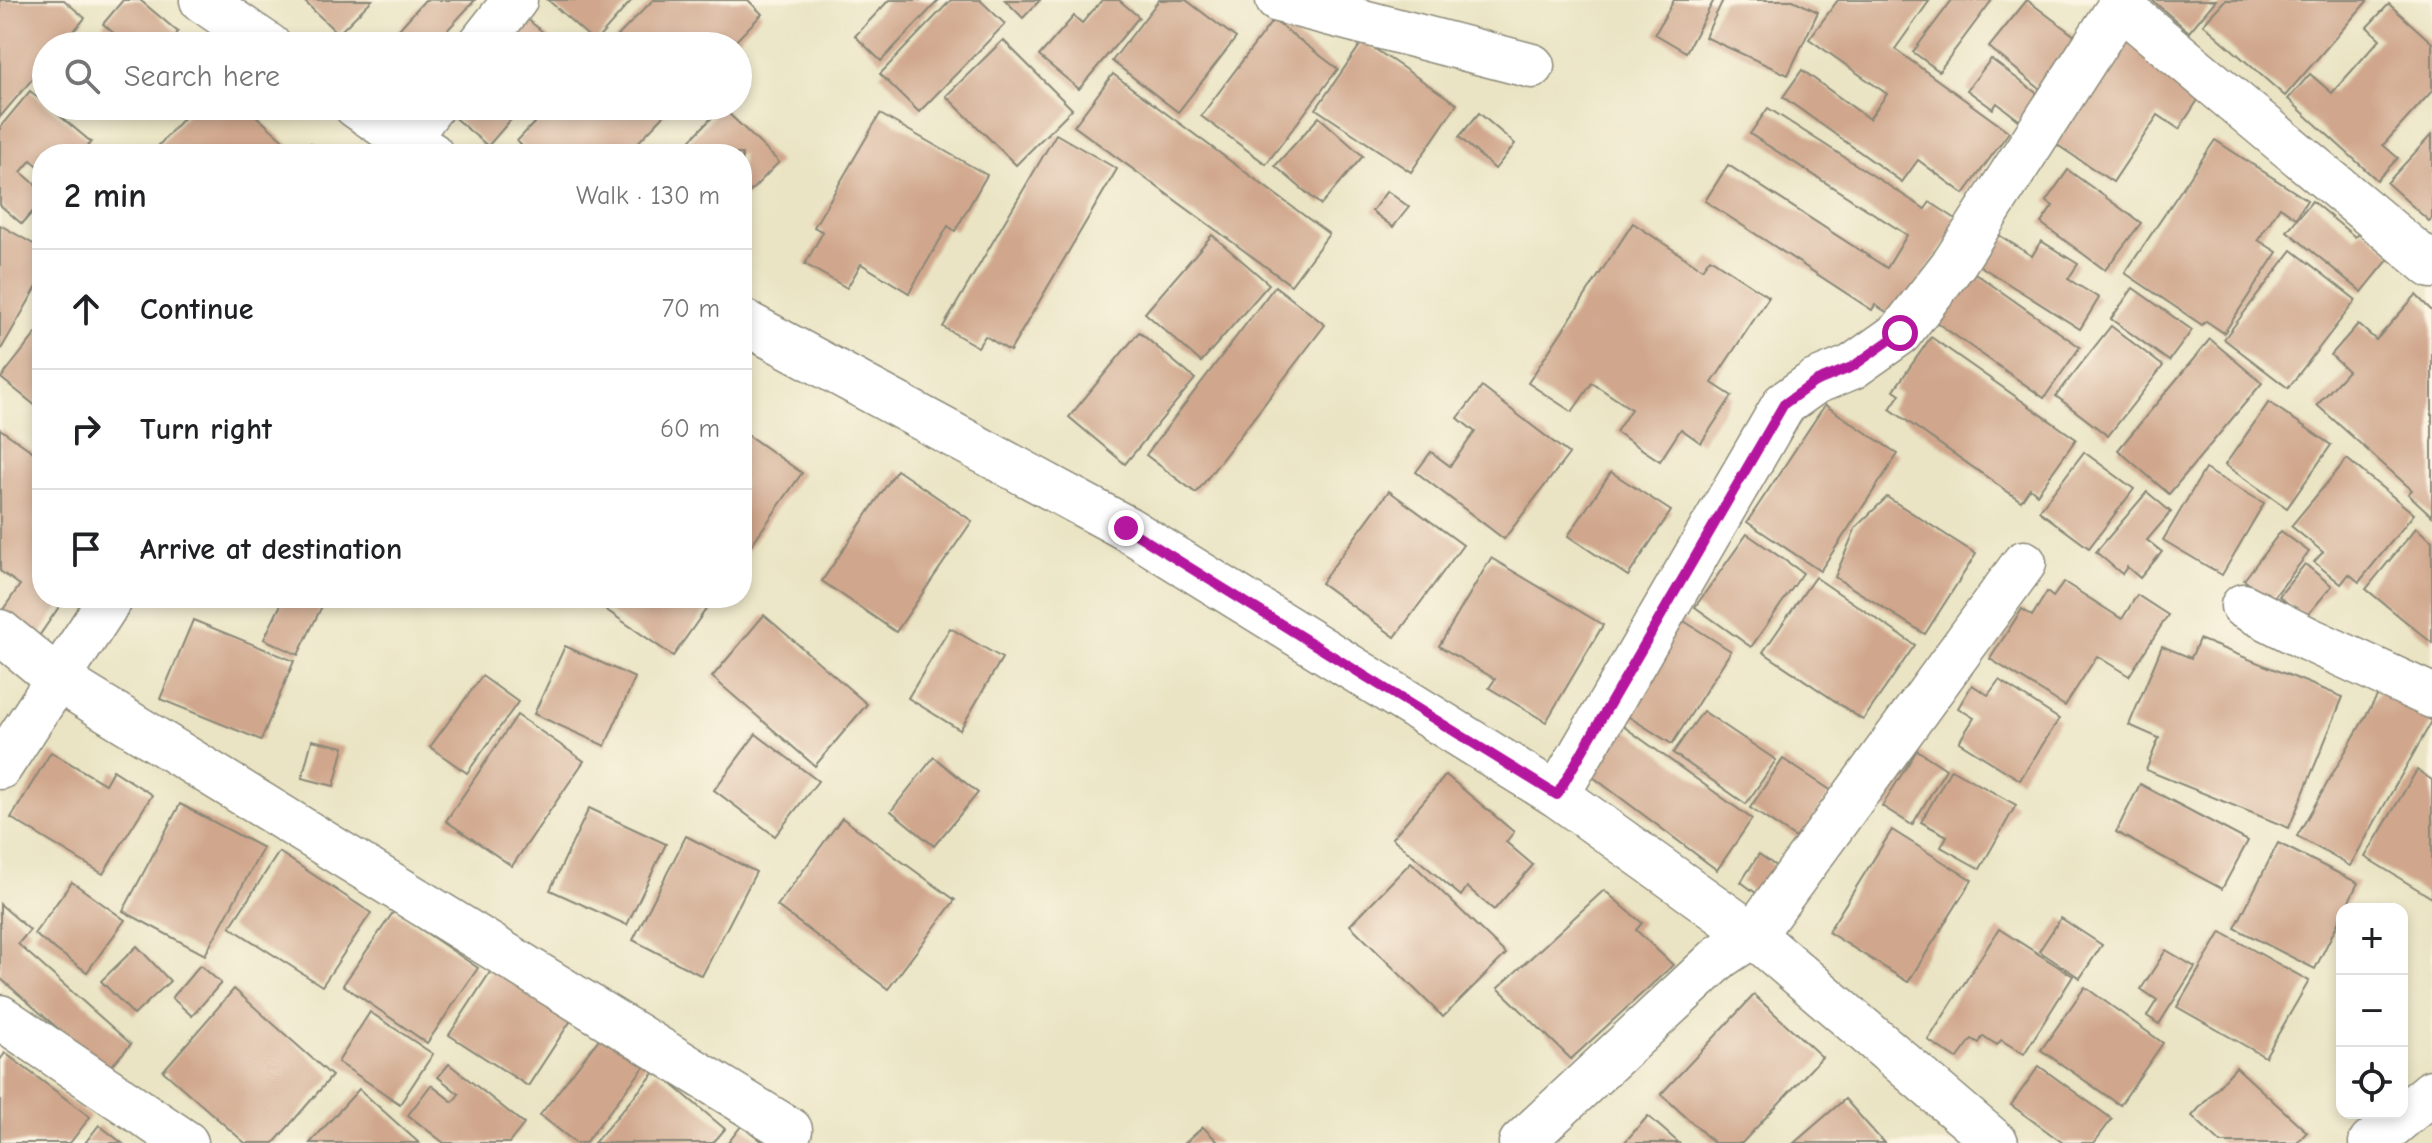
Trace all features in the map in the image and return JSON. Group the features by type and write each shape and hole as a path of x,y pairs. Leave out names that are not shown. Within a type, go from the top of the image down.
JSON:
{"street":[{"path":"202,0 249,32"},
{"path":"490,32 515,0"},
{"path":"1278,0 1532,66"},
{"path":"1557,795 1784,404 1815,382 1852,367 1900,333 1955,262 2116,3 2432,266"},
{"path":"374,120 405,144"},
{"path":"413,144 425,120"},
{"path":"752,326 1126,528 1557,795 1753,935 1996,1143"},
{"path":"1521,1143 1721,956 1753,935 2024,563"},
{"path":"2243,606 2432,696"},
{"path":"0,767 105,608"},
{"path":"0,632 59,680 790,1130"},
{"path":"0,1017 186,1143"},
{"path":"2371,1143 2432,1092"}],"building":[{"path":"0,0 64,0 85,18 73,32 32,32 32,79 0,117"},
{"path":"123,0 140,0 178,32 112,32 103,24"},
{"path":"303,0 372,0 340,32 336,32"},
{"path":"425,0 475,0 446,32 396,32"},
{"path":"548,0 632,0 604,32 584,32"},
{"path":"653,0 748,0 762,14 745,32 622,32"},
{"path":"889,0 939,0 881,61 855,36"},
{"path":"951,0 980,0 1005,24 919,112 880,74"},
{"path":"1005,0 1040,0 1023,18"},
{"path":"1102,0 1119,0 1139,17 1079,89 1039,56 1074,16 1082,23"},
{"path":"1159,0 1186,0 1236,38 1178,112 1112,61"},
{"path":"1674,0 1714,0 1686,52 1655,34"},
{"path":"1723,0 1793,0 1818,12 1788,75 1705,37"},
{"path":"1838,0 1930,0 1895,49 2009,132 1964,194 1918,160 1902,182 1783,97 1802,70 1869,119 1887,94 1809,39"},
{"path":"1952,0 1992,0 1939,71 1913,52"},
{"path":"2027,0 2080,40 2040,89 1989,47"},
{"path":"2152,0 2216,0 2189,32"},
{"path":"2225,0 2368,0 2285,96 2203,24"},
{"path":"2389,4 2432,43 2432,91 2383,145 2398,158 2377,180 2288,99 2310,74 2332,93 2380,39 2367,27"},
{"path":"521,14 543,32 506,32"},
{"path":"1273,20 1338,69 1266,164 1201,116"},
{"path":"2120,29 2207,86 2179,129 2158,115 2113,182 2047,138"},
{"path":"1003,40 1072,109 1016,165 946,96"},
{"path":"1363,41 1457,104 1411,172 1316,109"},
{"path":"1991,59 2043,98 2024,124 1997,103 1993,109 1967,90"},
{"path":"1113,74 1329,234 1291,285 1074,126"},
{"path":"30,91 32,120 65,120 91,142 32,144 32,161 21,172 32,181 32,212 22,224 0,205 0,127"},
{"path":"1768,108 1925,209 1930,202 1959,221 1896,318 1875,305 1872,310 1705,201 1728,165 1887,268 1907,235 1750,134"},
{"path":"1479,113 1515,144 1495,169 1459,137"},
{"path":"880,114 987,175 955,231 948,226 909,293 861,264 847,288 805,264 823,232 814,227"},
{"path":"1319,117 1363,156 1321,205 1275,166"},
{"path":"181,120 261,120 288,144 160,144"},
{"path":"457,120 511,120 490,144 486,144"},
{"path":"537,120 660,120 637,144 520,144 517,141"},
{"path":"710,120 735,120 779,162 752,190 752,144 687,144"},
{"path":"1056,134 1117,169 1010,351 985,336 978,347 943,327"},
{"path":"2432,134 2432,218 2429,221 2387,183"},
{"path":"2215,140 2307,200 2296,218 2280,207 2258,240 2277,252 2224,333 2206,321 2202,325 2125,273"},
{"path":"2068,170 2141,223 2105,270 2041,223 2053,206 2046,201"},
{"path":"1387,191 1409,207 1393,227 1372,211"},
{"path":"2312,201 2355,237 2363,229 2393,254 2362,292 2287,231"},
{"path":"1633,223 1702,269 1710,258 1769,297 1712,383 1732,396 1701,443 1681,429 1660,461 1616,432 1631,409 1592,383 1572,412 1528,383"},
{"path":"0,225 32,243 32,295 0,351"},
{"path":"1988,228 2032,256 2041,241 2078,264 2068,279 2099,298 2080,329 1969,259"},
{"path":"1212,235 1269,284 1201,362 1145,313"},
{"path":"2292,250 2356,300 2288,388 2224,339"},
{"path":"1972,271 2080,347 2044,398 1936,322"},
{"path":"1275,286 1325,325 1196,493 1146,455"},
{"path":"2133,288 2192,330 2169,361 2111,319"},
{"path":"2416,295 2432,311 2432,516 2408,494 2412,490 2317,405 2348,371 2331,355 2358,324 2376,340"},
{"path":"2111,326 2163,366 2108,436 2056,396"},
{"path":"1139,332 1195,379 1125,464 1069,417"},
{"path":"1931,337 2076,439 2037,494 2030,488 2021,501 1890,409 1900,394 1894,390"},
{"path":"32,339 32,403 1,378"},
{"path":"2210,339 2262,383 2169,494 2118,450"},
{"path":"1482,387 1569,454 1504,539 1416,472 1431,452 1450,466 1475,432 1458,418"},
{"path":"2269,402 2331,445 2287,508 2225,465"},
{"path":"1825,405 1898,454 1820,571 1747,522"},
{"path":"0,429 32,451 32,608 58,608 39,636 2,611 20,585 0,571"},
{"path":"752,438 802,473 752,544"},
{"path":"2084,452 2134,489 2089,548 2039,511"},
{"path":"2347,459 2414,514 2359,582 2349,574 2341,584 2314,562 2323,552 2291,526"},
{"path":"2205,469 2264,503 2222,575 2163,540"},
{"path":"897,470 972,521 896,632 822,581"},
{"path":"1611,472 1671,511 1628,576 1568,536"},
{"path":"1389,491 1463,545 1395,637 1321,583"},
{"path":"2147,492 2171,512 2147,540 2162,552 2140,578 2127,567 2122,574 2096,552"},
{"path":"1887,497 1976,554 1925,634 1835,577 1856,527"},
{"path":"2416,528 2432,541 2432,643 2366,589"},
{"path":"2281,531 2309,552 2271,601 2244,580"},
{"path":"1747,534 1803,573 1751,647 1695,607"},
{"path":"1491,558 1603,625 1546,722 1489,688 1495,679 1439,646"},
{"path":"2305,564 2332,586 2305,618 2279,596"},
{"path":"1815,577 1915,645 1863,720 1763,652"},
{"path":"2064,582 2122,619 2137,595 2168,615 2129,676 2097,656 2065,706 1990,659 2022,609 2032,616 2047,592 2053,597"},
{"path":"279,608 321,608 298,655 264,639"},
{"path":"604,608 707,608 673,656"},
{"path":"764,615 867,704 815,766 712,677"},
{"path":"1676,616 1731,651 1672,744 1618,710"},
{"path":"193,620 294,661 261,740 160,699"},
{"path":"950,628 1002,658 960,730 908,698"},
{"path":"2199,639 2343,697 2289,828 2146,770 2159,738 2129,725 2162,646 2191,658"},
{"path":"565,646 635,678 605,746 534,714"},
{"path":"482,676 518,702 467,773 430,747"},
{"path":"1999,680 2059,719 2020,780 1959,742 1974,718 1958,708 1972,685 1988,695"},
{"path":"2380,691 2432,721 2350,866 2297,836"},
{"path":"1703,711 1776,760 1746,804 1673,753"},
{"path":"517,715 584,761 512,866 446,821"},
{"path":"1623,726 1752,819 1717,870 1589,774"},
{"path":"756,734 818,781 775,836 714,790"},
{"path":"312,740 344,747 334,786 302,778"},
{"path":"1917,750 1946,769 1912,825 1882,806"},
{"path":"51,752 105,784 113,770 152,795 103,874 11,818"},
{"path":"934,757 978,793 934,846 891,811"},
{"path":"1783,759 1832,791 1799,840 1750,808"},
{"path":"1951,769 2016,805 1980,869 1941,847 1947,836 1921,822"},
{"path":"2417,770 2432,780 2432,898 2365,857"},
{"path":"1446,775 1514,832 1506,842 1533,865 1494,910 1467,887 1461,896 1392,838"},
{"path":"2140,784 2248,841 2222,889 2116,832"},
{"path":"180,804 263,848 205,955 123,911"},
{"path":"589,808 666,844 627,925 550,890"},
{"path":"842,818 955,900 888,989 777,906"},
{"path":"1892,830 1972,880 1908,982 1828,932"},
{"path":"686,836 756,872 702,976 633,940"},
{"path":"2278,843 2358,883 2348,903 2336,903 2336,927 2315,969 2235,928"},
{"path":"279,852 371,913 322,986 230,927"},
{"path":"1759,854 1784,872 1764,899 1741,882"},
{"path":"1411,862 1506,954 1443,1017 1350,925"},
{"path":"72,882 125,920 87,972 34,934"},
{"path":"1604,890 1642,923 1636,930 1673,965 1571,1059 1498,988"},
{"path":"0,904 30,930 18,944 131,1044 107,1071 0,978"},
{"path":"394,911 478,968 427,1043 343,985"},
{"path":"2061,918 2102,945 2080,978 2039,951"},
{"path":"1999,929 2073,976 2024,1054 2001,1040 1997,1045 1983,1036 1979,1043 1972,1039 1957,1059 1928,1040"},
{"path":"2221,932 2309,981 2265,1057 2177,1007"},
{"path":"137,946 170,981 134,1015 101,981"},
{"path":"2166,950 2195,967 2159,1024 2147,1016 2157,1000 2141,989"},
{"path":"500,957 579,1008 528,1086 449,1035"},
{"path":"200,965 221,983 192,1016 172,998"},
{"path":"2085,987 2163,1043 2120,1105 2041,1050"},
{"path":"234,989 332,1076 274,1143 245,1143 163,1071"},
{"path":"1754,995 1822,1057 1742,1143 1714,1143 1661,1094"},
{"path":"370,1012 433,1054 400,1104 338,1062"},
{"path":"606,1030 648,1062 585,1143 576,1143 540,1115"},
{"path":"5,1053 90,1117 70,1143 0,1143 0,1060"},
{"path":"449,1064 524,1124 509,1143 444,1143 408,1115 431,1085 453,1102 459,1094 438,1077"},
{"path":"2039,1066 2112,1119 2094,1143 2063,1143 2011,1105"},
{"path":"2236,1067 2307,1132 2297,1143 2221,1143 2192,1116"},
{"path":"656,1071 725,1129 713,1143 594,1143"},
{"path":"359,1089 419,1143 310,1143"},
{"path":"1845,1099 1884,1143 1794,1143"},
{"path":"1648,1116 1679,1143 1624,1143"},
{"path":"99,1125 122,1143 85,1143"},
{"path":"742,1125 764,1143 728,1143"},
{"path":"1203,1127 1219,1143 1185,1143"}],"route":[{"path":"1126,528 1557,795 1784,404 1815,382 1852,367 1900,333"}]}
